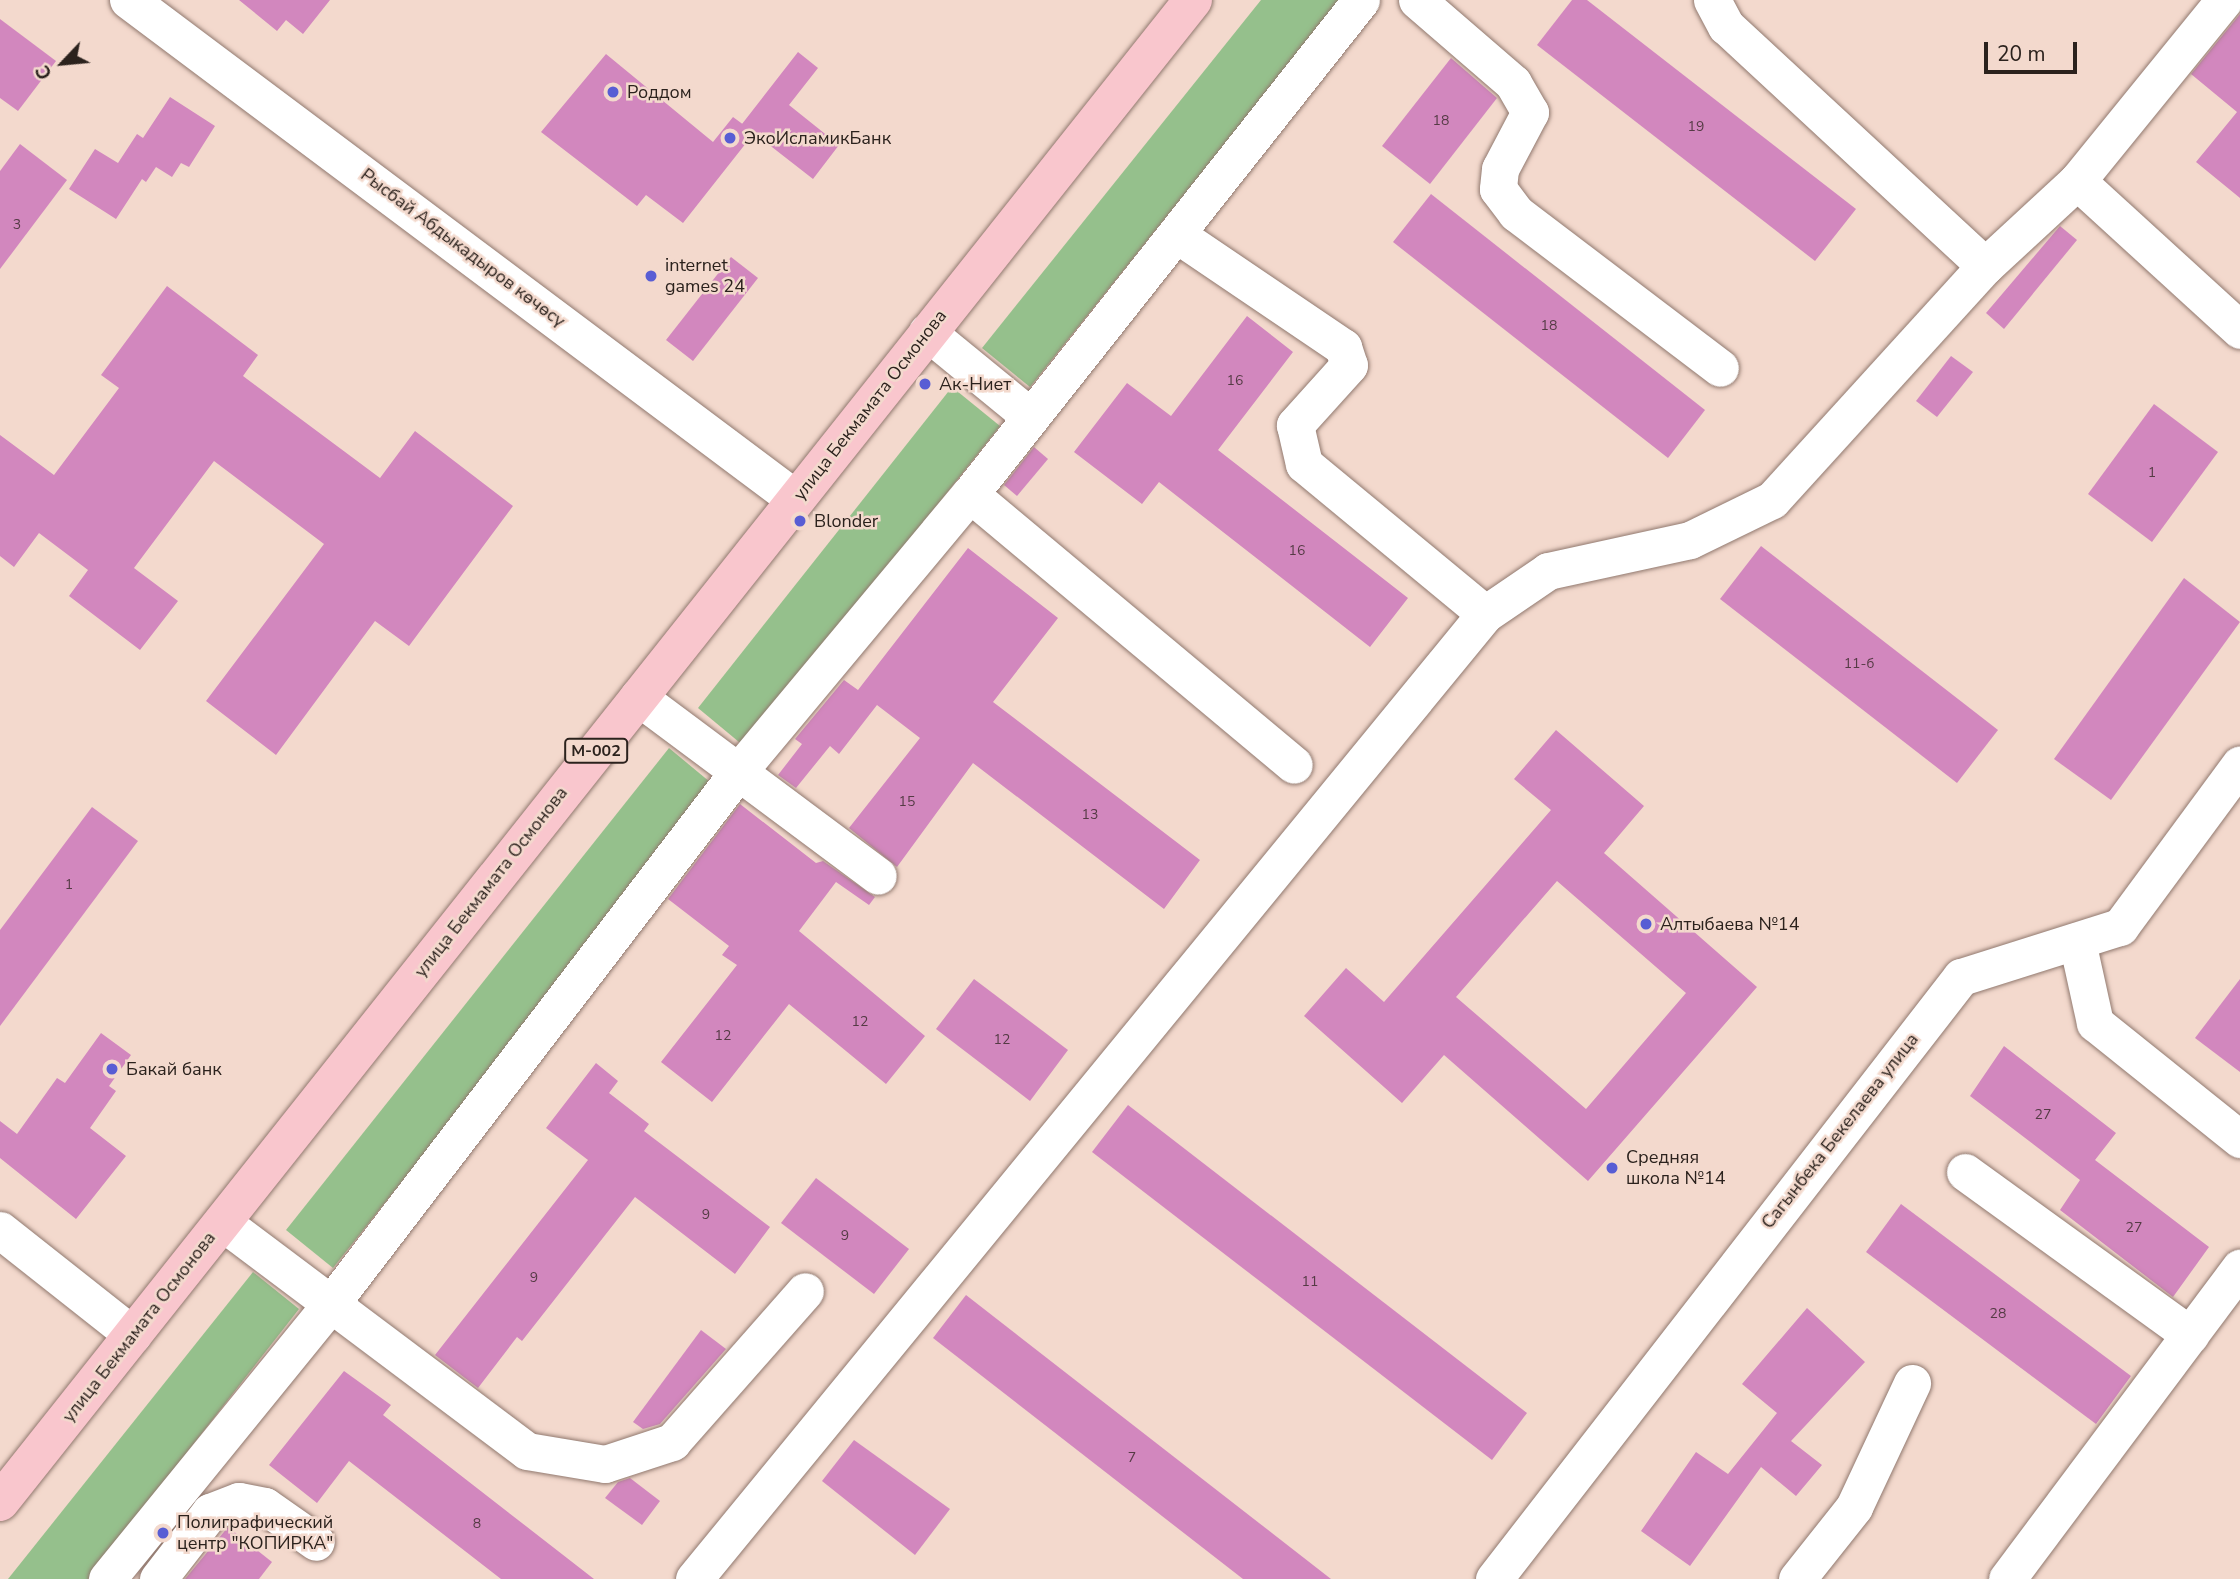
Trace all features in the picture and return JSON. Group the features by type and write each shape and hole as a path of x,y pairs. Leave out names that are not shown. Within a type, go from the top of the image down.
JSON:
{"highway":[{"name":"улица Бекмамата Осмонова","path":"0,1502 1193,0"}],"main road":[{"name":"Рысбай Абдыкадыров көчөсү","path":"129,0 795,499"}],"street":[{"path":"107,1579 330,1305 738,772 970,494 1361,0"},
{"path":"1418,0 1513,83 1530,112 1500,169 1498,189 1516,214 1720,368"},
{"path":"1712,0 1712,6 1726,26 1984,266"},
{"path":"694,1579 1485,614 1548,571 1690,540 1772,500 1984,266 2077,181 2224,0"},
{"path":"2077,181 2240,330"},
{"path":"1175,234 1343,347 1349,365 1295,425 1304,464 1485,614"},
{"path":"927,332 1031,417"},
{"path":"970,494 1294,765"},
{"path":"638,697 878,876"},
{"name":"Сагынбека Бекелаева улица","path":"1494,1579 1961,977 2120,927 2240,764"},
{"path":"2077,941 2095,1023 2240,1139"},
{"path":"1965,1172 2190,1335"},
{"path":"222,1222 527,1451 605,1464 672,1443 805,1291"},
{"path":"0,1230 133,1335"},
{"path":"2007,1579 2240,1268"},
{"path":"1797,1579 1854,1507 1912,1384"},
{"path":"158,1579 210,1513 239,1501 265,1506 316,1542"}],"green space":[{"path":"1261,0 1340,0 1030,387 982,348"},
{"path":"952,387 1000,426 745,747 698,708"},
{"path":"669,748 716,787 333,1268 286,1230"},
{"path":"253,1272 299,1309 88,1579 8,1579"}],"building":[{"path":"239,0 330,0 303,34 286,20 277,31"},
{"path":"1572,0 1587,0 1856,209 1815,261 1537,45"},
{"path":"2240,14 2240,198 2196,162 2237,112 2191,74"},
{"path":"0,19 56,61 18,111 0,98"},
{"path":"798,52 818,68 789,105 839,145 813,179 754,133 683,223 646,195 637,206 541,132 606,54 713,142 733,117 742,124"},
{"path":"1451,58 1497,98 1430,184 1382,146"},
{"path":"170,97 215,126 189,167 181,163 172,177 156,167 146,182 142,179 116,219 69,189 95,149 118,163 137,134 143,138"},
{"path":"20,144 67,180 0,269 0,171"},
{"path":"1431,194 1705,410 1668,458 1393,242"},
{"path":"2060,226 2077,240 2004,329 1986,313"},
{"path":"731,257 758,278 693,361 666,340"},
{"path":"167,286 258,355 243,376 380,478 415,431 513,506 409,646 375,621 276,755 206,701 324,544 214,461 134,568 178,601 140,650 69,596 88,570 39,533 14,567 0,556 0,435 54,475 119,388 101,375"},
{"path":"1247,316 1293,352 1218,450 1408,598 1370,647 1159,482 1142,504 1074,452 1127,383 1171,416"},
{"path":"1951,356 1973,372 1937,417 1916,401"},
{"path":"2154,404 2218,452 2152,542 2088,494"},
{"path":"1034,447 1048,459 1017,496 1004,485"},
{"path":"1761,546 1998,730 1957,783 1720,599"},
{"path":"968,548 1058,618 993,702 1200,860 1164,909 973,763 897,867 849,828 920,738 877,705 839,754 830,746 796,788 778,775 802,744 795,739 844,680 858,690"},
{"path":"2184,578 2240,622 2111,800 2054,759"},
{"name":"Алтыбаева №14","path":"1556,730 1644,806 1604,853 1757,987 1588,1181 1444,1055 1402,1103 1304,1016 1346,968 1384,1002 1551,810 1514,779","holes":["1557,881 1686,993 1586,1109 1456,997"]},
{"path":"740,804 816,863 823,861 875,897 869,905 836,882 799,931 925,1036 886,1084 789,1004 712,1102 661,1062 737,965 722,955 729,946 668,899"},
{"path":"92,807 138,841 0,1026 0,930"},
{"path":"974,979 1068,1050 1030,1101 936,1029"},
{"path":"2240,979 2240,1072 2195,1038"},
{"path":"101,1033 131,1055 109,1086 116,1091 90,1128 126,1156 76,1219 0,1158 0,1121 17,1134 57,1078 65,1083"},
{"path":"2004,1046 2116,1133 2095,1160 2209,1247 2173,1297 2060,1210 2080,1180 1970,1096"},
{"path":"596,1063 618,1081 609,1093 649,1124 644,1131 770,1227 735,1274 635,1197 522,1341 517,1337 478,1388 435,1355 588,1160 546,1128"},
{"path":"1128,1105 1527,1413 1492,1460 1092,1152"},
{"path":"816,1178 909,1249 874,1294 781,1223"},
{"path":"1901,1204 2131,1376 2096,1424 1866,1252"},
{"path":"966,1295 1331,1579 1243,1579 933,1338"},
{"path":"1807,1308 1865,1362 1791,1441 1822,1465 1796,1496 1761,1467 1690,1566 1641,1531 1696,1452 1728,1474 1777,1413 1742,1384"},
{"path":"701,1330 726,1349 660,1424 643,1429 633,1422"},
{"path":"344,1371 391,1405 383,1415 594,1579 501,1579 349,1461 317,1503 269,1465"},
{"path":"854,1440 950,1509 915,1555 822,1481"},
{"path":"630,1478 660,1501 642,1525 605,1498 618,1482"},
{"path":"228,1527 272,1562 259,1579 185,1579"}],"place":[{"name":"Роддом","path":"613,92"},
{"name":"ЭкоИсламикБанк","path":"730,138"},
{"name":"internet games 24","path":"651,276"},
{"name":"Ак-Ниет","path":"925,384"},
{"name":"Blonder","path":"800,521"},
{"name":"Алтыбаева №14","path":"1646,924"},
{"name":"Бакай банк","path":"112,1069"},
{"name":"Средняя школа №14","path":"1612,1168"},
{"name":"Полиграфический центр \"КОПИРКА\"","path":"163,1533"}]}
